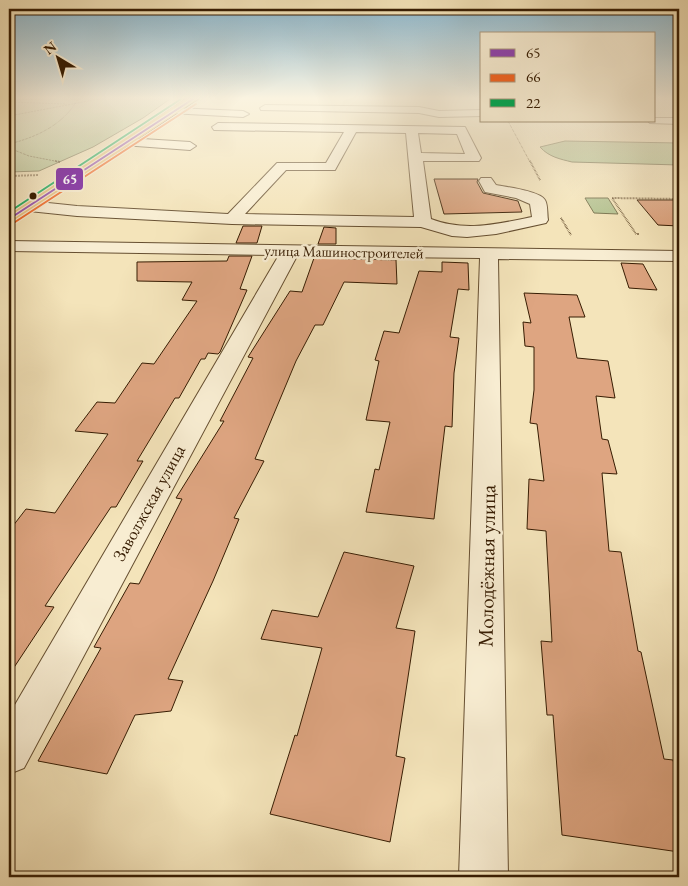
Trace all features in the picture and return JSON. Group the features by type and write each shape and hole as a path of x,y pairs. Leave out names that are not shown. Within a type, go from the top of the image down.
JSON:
{"main road":[{"path":"9,219 130,140"}],"street":[{"path":"232,219 282,166 330,167 346,140"},
{"path":"413,140 423,222"},
{"path":"415,157 474,158 466,140"},
{"path":"127,142 190,146"},
{"path":"29,206 77,211 232,219 423,222 435,228 476,233 540,220 538,202 519,194 490,189 486,181"},
{"name":"улица Машиностроителей","path":"9,246 290,252 679,256"},
{"name":"Заволжская улица","path":"9,754 290,252"},
{"name":"Молодёжная улица","path":"484,877 490,254"}],"path":[{"path":"9,144 23,140"},
{"path":"9,148 29,156 64,162"},
{"path":"9,176 39,175"},
{"path":"645,234 636,234 612,198 679,199"}],"green space":[{"path":"9,140 104,140 39,171 9,172"},
{"path":"565,141 679,143 679,165 572,162 559,159 540,147"},
{"path":"585,198 608,198 618,214 594,213"}],"building":[{"path":"434,179 478,179 477,182 483,193 518,201 522,212 444,214"},
{"path":"637,200 679,200 679,226 658,225"},
{"path":"243,226 262,226 257,243 236,243"},
{"path":"324,227 336,228 336,244 318,244"},
{"path":"229,256 252,256 240,289 247,290 220,352 218,354 208,353 205,359 201,359 179,398 175,398 137,461 143,461 116,507 111,507 45,606 54,607 9,675 9,531 26,509 55,513 108,434 75,431 97,402 115,403 142,363 154,364 197,301 182,300 192,282 137,281 137,262 227,261"},
{"path":"314,258 396,260 397,284 344,282 323,325 315,325 296,361 255,459 264,461 234,518 239,519 168,679 183,681 171,711 135,715 107,774 38,761 101,648 94,647 130,583 139,584 182,499 176,498 224,421 220,421 253,358 248,357 290,291 302,292"},
{"path":"442,262 468,263 469,290 458,289 450,337 459,338 454,373 452,427 445,426 434,519 366,512 375,469 379,470 390,422 366,420 379,361 375,360 384,331 399,333 419,271 442,272"},
{"path":"621,263 643,264 657,290 629,288"},
{"path":"524,293 577,295 585,317 569,317 577,358 608,361 615,398 596,396 602,439 608,440 617,474 602,473 609,551 621,552 638,651 641,652 664,759 673,760 679,787 679,852 562,835 553,715 547,715 541,641 552,642 546,531 527,529 529,479 544,481 537,424 530,423 534,390 534,347 525,346 523,322 531,323"},
{"path":"344,552 414,566 396,628 415,631 396,756 405,758 390,842 270,814 295,735 297,736 322,648 261,639 272,610 318,617"}],"transit line":[{"name":"22","path":"9,212 118,140"},
{"name":"65","path":"9,219 130,140"},
{"name":"66","path":"12,224 140,140"}]}
